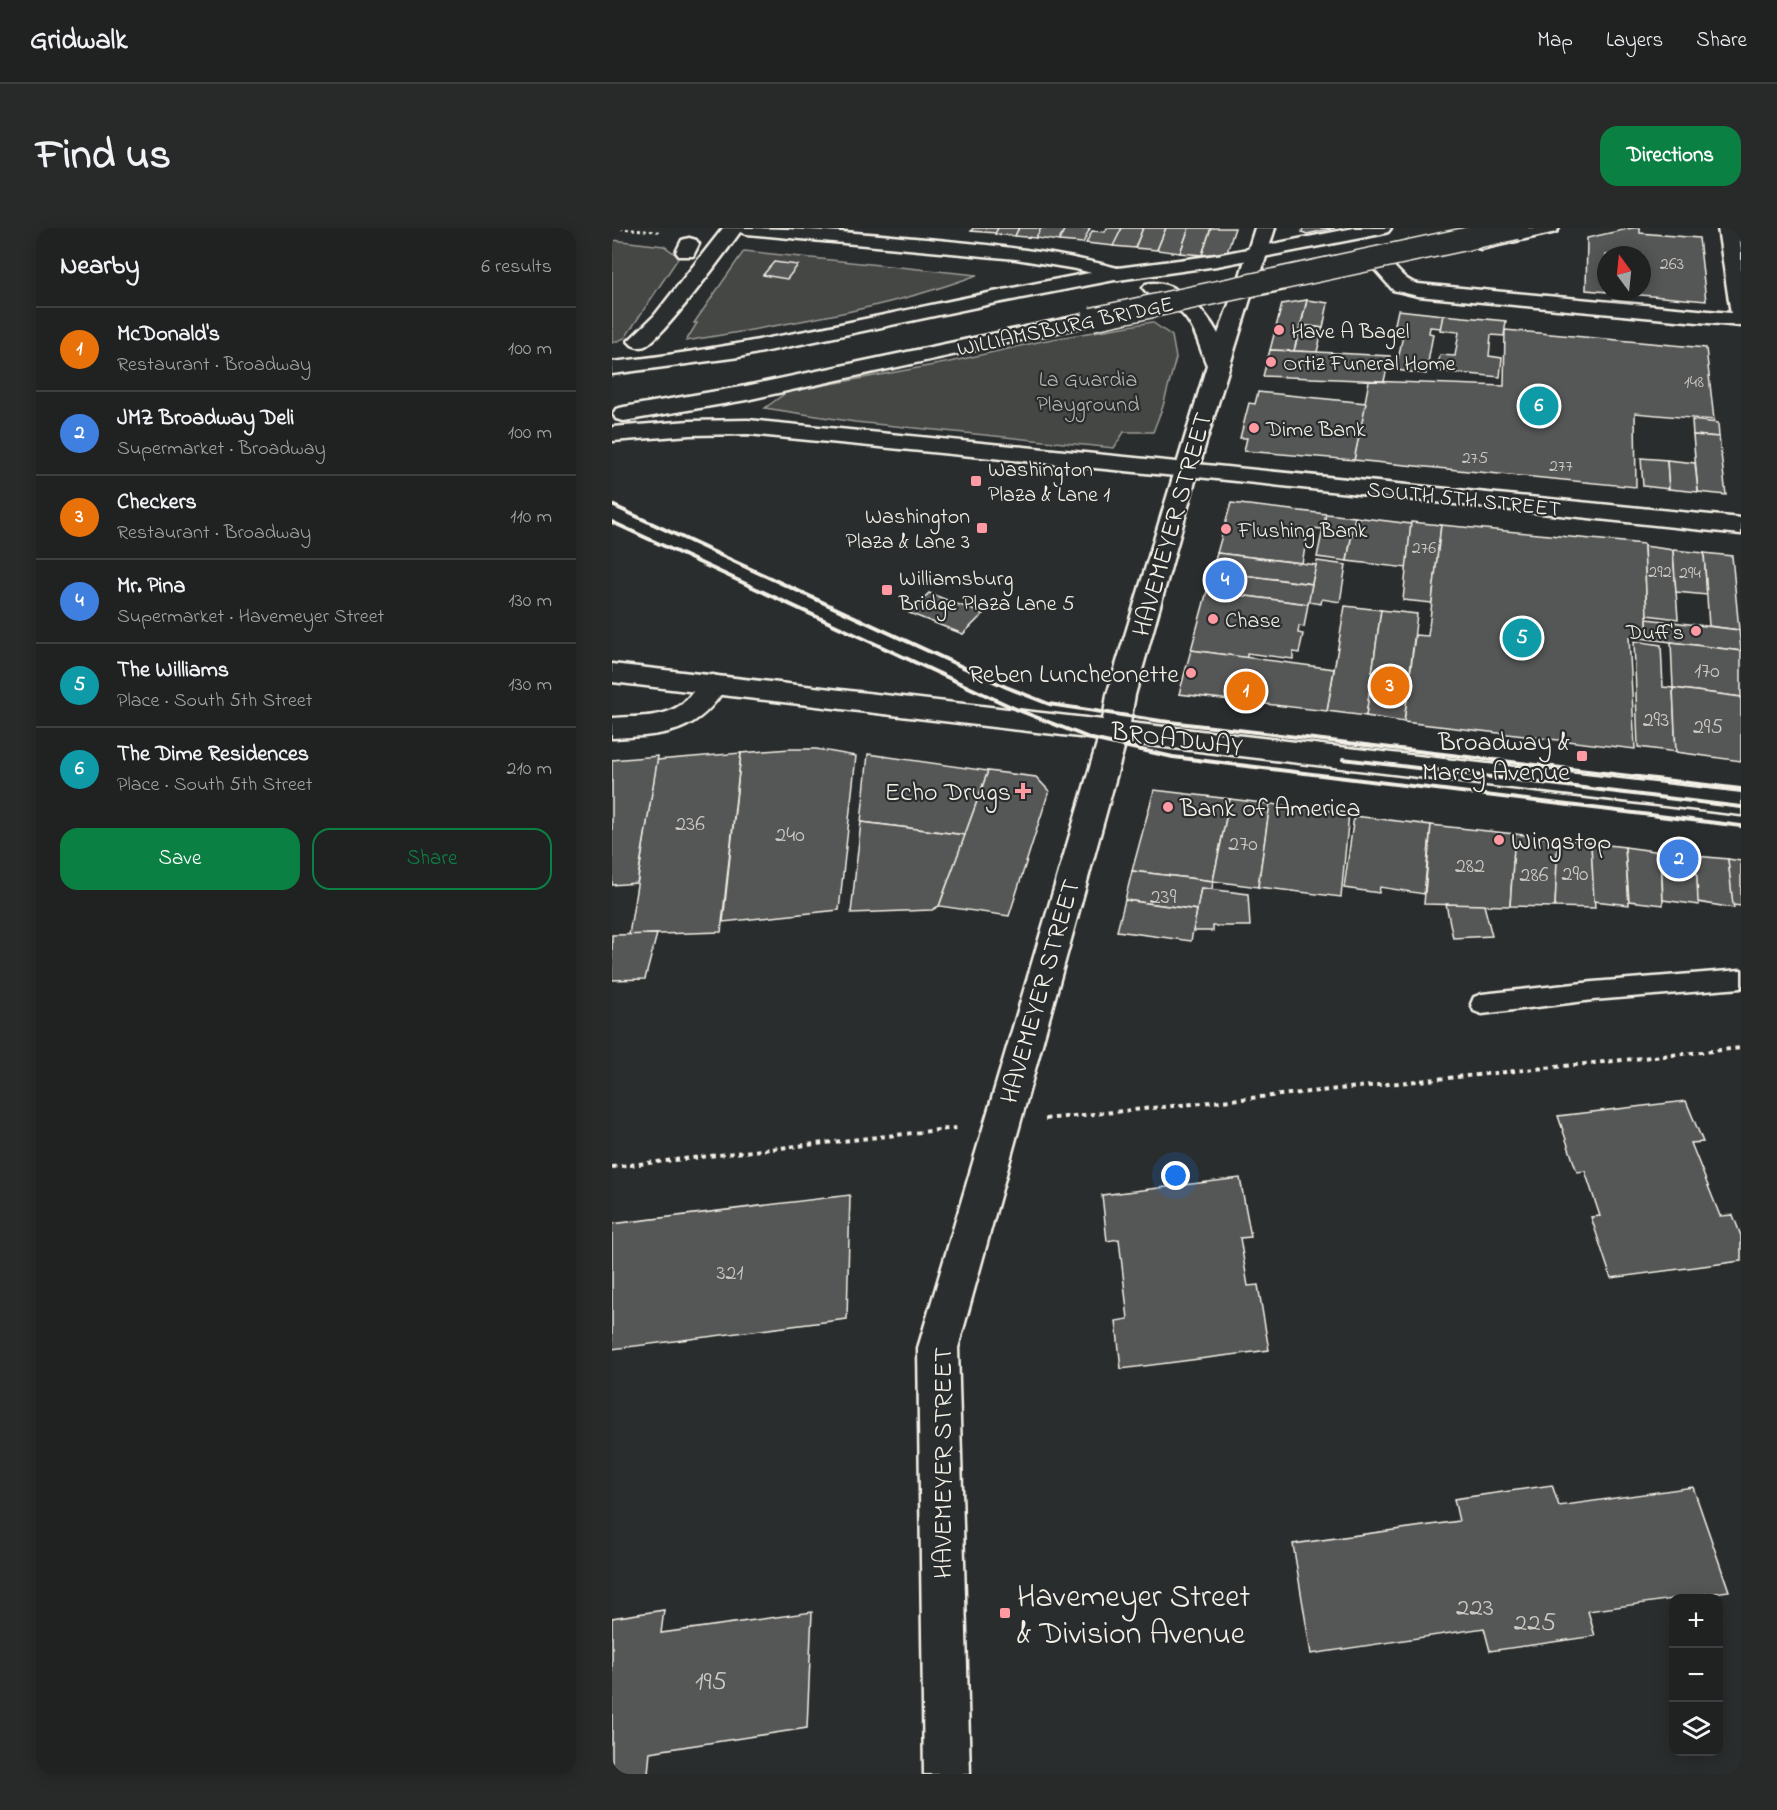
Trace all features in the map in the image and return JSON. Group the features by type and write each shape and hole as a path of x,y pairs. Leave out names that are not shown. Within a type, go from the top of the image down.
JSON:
{"main road":[{"path":"612,353 639,341 661,320 733,228"},
{"path":"747,228 1006,252 1069,261 1118,274 1166,293 1190,308 1200,318 1207,331 1217,364"},
{"name":"HAVEMEYER STREET","path":"947,1774 938,1348 1186,470 1217,364 1242,292 1250,276 1265,228"},
{"path":"612,368 683,360 747,349 1118,274 1179,268 1380,228"},
{"name":"WILLIAMSBURG BRIDGE","path":"612,415 746,393 1429,228"},
{"name":"WILLIAMSBURG BRIDGE","path":"774,366 1086,311 1517,228"},
{"path":"1242,292 1381,265 1549,228"},
{"path":"1728,228 1741,314"},
{"path":"1381,265 1400,286 1418,290 1741,320"},
{"name":"SOUTH 5TH STREET","path":"612,434 716,427 765,429 1741,526"},
{"name":"BROADWAY","path":"612,673 1741,804"},
{"path":"612,728 675,722 695,710 713,685"}],"lane":[{"path":"1482,1004 1593,991 1741,979"}],"path":[{"path":"1038,1120 1741,1048"},
{"path":"612,1167 957,1128"}],"green space":[{"path":"612,240 664,246 679,257 625,338 612,343"},
{"path":"744,251 977,275 870,307 686,341 697,323 694,323"},
{"name":"La Guardia Playground","path":"1152,322 1172,336 1176,358 1163,406 1153,432 1124,432 1114,448 855,422 765,408 787,392 945,363 1047,340"}],"building":[{"path":"973,228 998,228 996,233 971,231"},
{"path":"998,228 1019,228 1015,236 995,234"},
{"path":"1019,228 1041,228 1036,238 1015,236"},
{"path":"1041,228 1065,228 1059,241 1036,238"},
{"path":"1065,228 1090,228 1083,243 1059,241"},
{"path":"1107,228 1122,228 1114,246 1086,243 1092,231 1105,232"},
{"path":"1122,228 1143,228 1135,248 1113,246"},
{"path":"1143,228 1166,228 1157,250 1135,248"},
{"path":"1166,228 1189,228 1180,253 1157,250"},
{"path":"1189,228 1211,228 1202,255 1180,253"},
{"path":"1211,228 1235,228 1227,252 1202,255"},
{"path":"1303,228 1335,228 1307,234 1302,232"},
{"path":"1640,228 1640,233 1699,238 1706,301 1651,296 1651,246 1597,246 1597,291 1586,290 1587,238"},
{"path":"774,262 798,265 787,279 763,275"},
{"path":"1307,300 1328,303 1323,328 1301,325"},
{"path":"1307,300 1294,351 1270,350 1282,304"},
{"path":"1398,310 1443,315 1441,328 1430,327 1429,333 1433,334 1426,374 1396,370 1405,325 1395,324"},
{"path":"1443,315 1506,321 1504,336 1491,335 1489,356 1502,358 1500,377 1437,371 1440,355 1455,356 1459,332 1440,330"},
{"path":"1301,325 1323,328 1317,352 1294,351"},
{"path":"1505,330 1706,348 1714,420 1635,413 1636,487 1354,460 1369,381 1504,386"},
{"path":"1270,350 1390,356 1384,381 1263,376"},
{"path":"1258,392 1366,403 1354,460 1244,451 1247,438 1240,438 1249,403 1255,404"},
{"path":"1692,420 1718,423 1719,437 1693,435"},
{"path":"1693,435 1719,437 1726,495 1698,492"},
{"path":"1641,458 1667,460 1669,489 1643,486"},
{"path":"1667,460 1695,463 1698,492 1669,489"},
{"path":"1231,503 1326,514 1323,529 1309,528 1302,563 1217,553"},
{"path":"1326,514 1355,517 1347,561 1317,557"},
{"path":"1355,517 1411,524 1407,568 1347,561"},
{"path":"1411,522 1441,525 1432,603 1403,600"},
{"path":"1441,525 1644,544 1648,639 1629,637 1635,749 1404,722 1415,635 1428,636"},
{"path":"1644,546 1673,550 1678,619 1647,615"},
{"path":"1673,550 1704,553 1707,595 1676,592"},
{"path":"1217,553 1316,565 1312,584 1212,571"},
{"path":"1704,553 1732,556 1739,630 1709,626"},
{"path":"1317,561 1346,565 1340,602 1322,599 1321,604 1308,602"},
{"path":"1212,571 1312,584 1308,604 1207,591"},
{"path":"1207,591 1308,604 1304,627 1299,626 1298,633 1303,634 1299,653 1293,652 1293,659 1247,653 1247,658 1191,650"},
{"path":"929,593 983,614 963,634 909,613"},
{"path":"1345,606 1381,610 1366,716 1327,711"},
{"path":"1381,610 1417,614 1404,722 1366,716"},
{"path":"1647,619 1739,630 1741,651 1648,639"},
{"path":"1634,641 1661,645 1663,687 1673,688 1676,752 1638,747"},
{"path":"1671,642 1741,651 1741,697 1673,688"},
{"path":"1191,650 1334,669 1327,711 1179,694"},
{"path":"1673,688 1741,697 1741,761 1676,752"},
{"path":"816,749 856,756 839,910 723,922 741,753"},
{"path":"741,753 721,932 629,935 657,760"},
{"path":"868,754 988,771 965,835 861,822"},
{"path":"658,756 637,883 612,885 612,760"},
{"path":"988,771 1036,777 1049,791 1009,916 939,906"},
{"path":"1154,790 1230,799 1213,881 1132,871"},
{"path":"1230,799 1270,804 1258,887 1213,881"},
{"path":"1270,804 1349,813 1341,897 1258,887"},
{"path":"1354,816 1431,825 1424,894 1380,887 1379,893 1344,888"},
{"path":"861,822 965,835 939,906 932,910 851,913"},
{"path":"1431,825 1515,834 1510,906 1424,904"},
{"path":"1515,834 1558,839 1555,907 1510,906"},
{"path":"1558,839 1591,843 1595,908 1555,907"},
{"path":"1591,843 1625,847 1629,905 1594,901"},
{"path":"1625,847 1661,852 1663,905 1629,901"},
{"path":"1661,852 1696,856 1699,905 1663,900"},
{"path":"1696,856 1728,859 1734,908 1698,902"},
{"path":"1728,859 1741,861 1741,906 1733,905"},
{"path":"1132,871 1213,881 1212,889 1201,888 1197,910 1125,900"},
{"path":"1201,888 1248,894 1250,926 1213,926 1213,931 1193,931"},
{"path":"1125,900 1197,910 1191,941 1117,931"},
{"path":"1446,904 1484,905 1492,936 1453,938"},
{"path":"657,934 645,979 612,980 612,935"},
{"path":"1686,1101 1703,1142 1691,1143 1720,1216 1733,1215 1741,1236 1741,1261 1611,1278 1591,1217 1600,1216 1585,1171 1577,1172 1558,1116"},
{"path":"1240,1178 1251,1237 1240,1238 1248,1286 1258,1285 1269,1350 1121,1369 1116,1321 1128,1319 1119,1239 1107,1241 1102,1195"},
{"path":"850,1195 847,1319 612,1349 612,1224"},
{"path":"1552,1485 1559,1506 1693,1487 1729,1591 1708,1594 1669,1594 1669,1600 1588,1611 1595,1636 1490,1651 1484,1628 1311,1654 1293,1544 1459,1521 1454,1499"},
{"path":"664,1610 661,1633 812,1612 807,1728 650,1752 648,1774 612,1774 612,1618"}],"railway":[{"path":"612,505 1006,687 1049,704 1161,721 1741,789"},
{"path":"612,522 1018,710 1092,739 1173,757 1741,826"},
{"path":"1343,759 1741,807"}],"place":[{"name":"Have A Bagel","path":"1279,330"},
{"name":"Ortiz Funeral Home","path":"1271,362"},
{"name":"The Dime Residences","path":"1539,406"},
{"name":"Dime Bank","path":"1254,428"},
{"name":"Washington Plaza & Lane 1","path":"976,481"},
{"name":"Washington Plaza & Lane 3","path":"982,528"},
{"name":"Flushing Bank","path":"1226,529"},
{"name":"Mr. Pina","path":"1225,580"},
{"name":"Williamsburg Bridge Plaza Lane 5","path":"887,590"},
{"name":"Chase","path":"1213,619"},
{"name":"Duff's","path":"1696,631"},
{"name":"The Williams","path":"1522,638"},
{"name":"Reben Luncheonette","path":"1191,673"},
{"name":"Checkers","path":"1390,686"},
{"name":"McDonald's","path":"1246,691"},
{"name":"Broadway & Marcy Avenue","path":"1582,756"},
{"name":"Echo Drugs","path":"1023,791"},
{"name":"Bank of America","path":"1168,807"},
{"name":"Wingstop","path":"1499,840"},
{"name":"JMZ Broadway Deli","path":"1679,859"},
{"name":"Havemeyer Street & Division Avenue","path":"1005,1613"}]}
